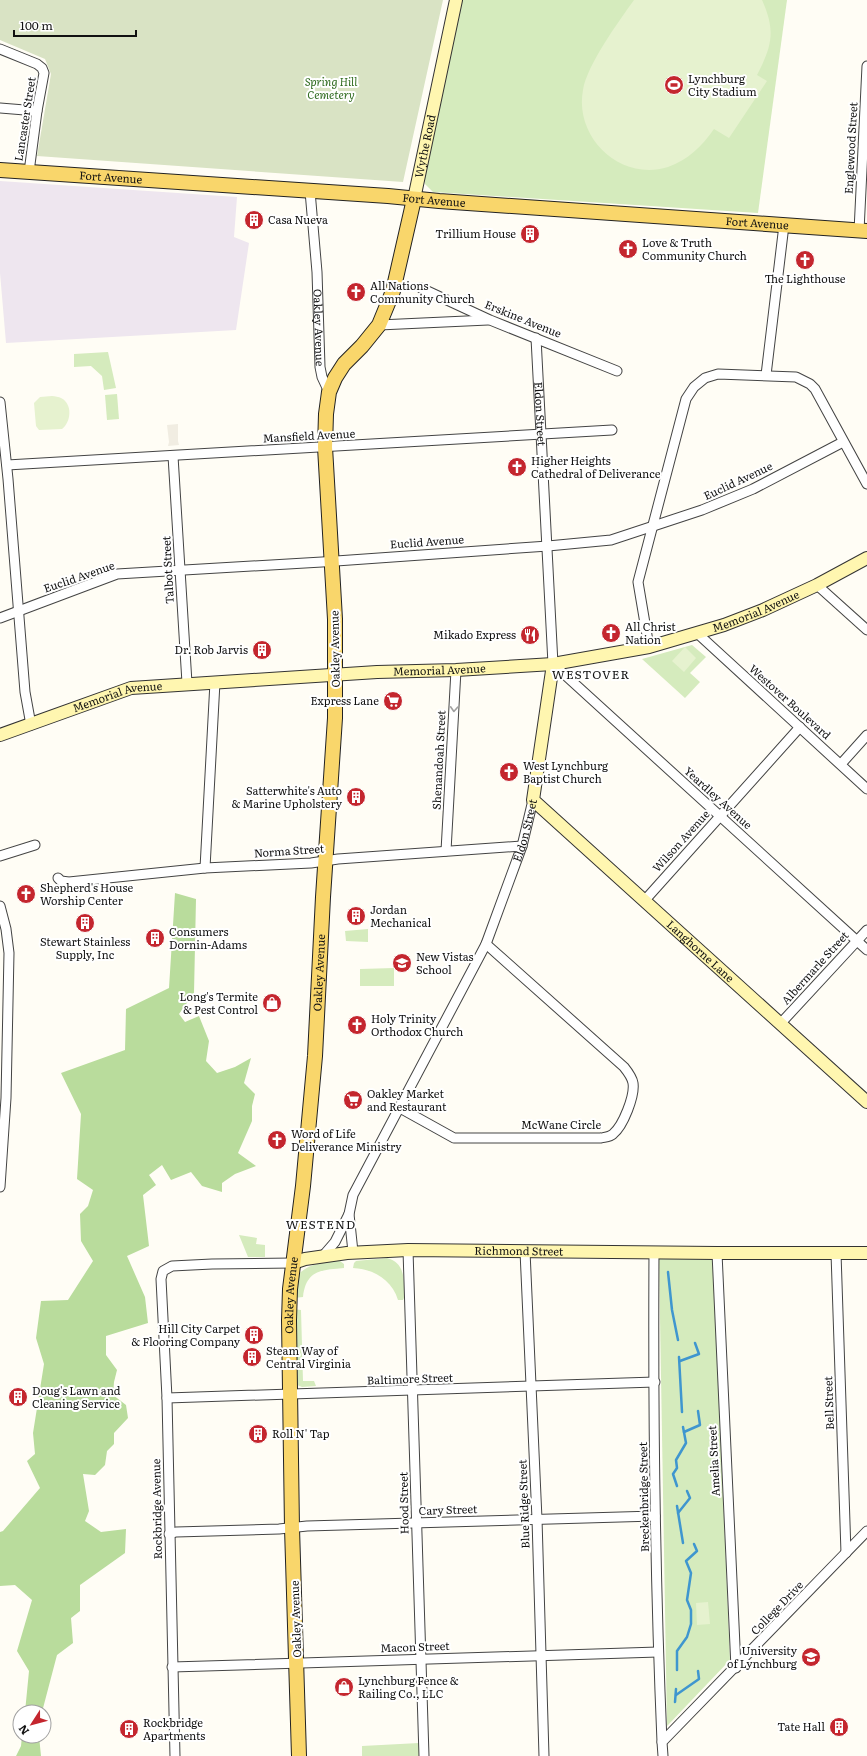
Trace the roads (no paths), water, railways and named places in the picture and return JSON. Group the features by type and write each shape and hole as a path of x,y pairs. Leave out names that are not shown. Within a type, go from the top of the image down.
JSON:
{"main road":[{"name":"Fort Avenue","path":"0,170 388,196 863,231"},
{"name":"Wythe Road","path":"329,392 335,378 344,364 380,325 393,291 414,199"},
{"name":"Oakley Avenue","path":"299,1756 292,1528 289,1320 293,1263 303,1186 316,1056 325,861 335,718 336,674 326,448 326,414 329,392"}],"street":[{"name":"Wythe Road","path":"414,199 456,0"},
{"name":"Lancaster Street","path":"0,48 37,64 43,70 45,76 37,110 29,172"},
{"name":"Englewood Street","path":"863,231 867,66"},
{"path":"0,108 37,110"},
{"name":"Oakley Avenue","path":"310,191 316,272 320,367 329,392"},
{"path":"766,375 784,225"},
{"name":"Erskine Avenue","path":"421,288 490,320 617,371"},
{"path":"380,325 490,320"},
{"name":"Eldon Street","path":"353,1252 349,1214 352,1195 400,1108 486,944 522,846 534,800 553,664 536,338"},
{"path":"649,647 638,582 686,398 694,387 705,378 718,374 766,375 796,377 810,384 815,389 867,484"},
{"path":"0,402 7,465 25,692 31,725"},
{"name":"Mansfield Avenue","path":"7,465 326,448 612,430"},
{"name":"Euclid Avenue","path":"0,618 117,574 331,561 548,546 611,540 702,510 753,488 843,442"},
{"name":"Talbot Street","path":"173,456 187,683"},
{"name":"Memorial Avenue","path":"0,736 132,688 187,683 336,674 456,670 553,664 649,647 697,633 763,610 817,585 867,558"},
{"path":"817,585 867,630"},
{"name":"Westover Boulevard","path":"697,633 867,789"},
{"name":"Yeardley Avenue","path":"553,664 867,950"},
{"name":"Shenandoah Street","path":"446,852 456,670"},
{"path":"205,868 215,682"},
{"name":"Wilson Avenue","path":"645,900 800,727"},
{"path":"841,764 867,735"},
{"name":"Langhorne Lane","path":"534,800 867,1102"},
{"path":"0,856 35,845"},
{"name":"Norma Street","path":"58,878 61,881 69,882 205,868 325,861 522,846"},
{"path":"0,906 6,929 4,954 6,1098 0,1187"},
{"name":"Albermarle Street","path":"781,1023 867,930"},
{"name":"McWane Circle","path":"400,1108 454,1138 601,1138 612,1135 622,1125 633,1091 632,1079 624,1067 486,944"},
{"name":"Eldon Street","path":"322,1257 334,1242 349,1214"},
{"name":"Richmond Street","path":"172,1266 293,1263 305,1259 353,1252 408,1250 867,1253"},
{"name":"Hood Street","path":"408,1250 424,1756"},
{"name":"Blue Ridge Street","path":"525,1251 537,1519 544,1756"},
{"name":"Breckenbridge Street","path":"654,1252 655,1516 658,1652 662,1742"},
{"name":"Amelia Street","path":"717,1253 736,1668"},
{"name":"Bell Street","path":"836,1253 846,1553"},
{"name":"Rockbridge Avenue","path":"172,1266 163,1271 162,1279 167,1398 175,1756"},
{"name":"Baltimore Street","path":"167,1398 655,1382"},
{"name":"Cary Street","path":"169,1534 176,1532 416,1523 655,1516"},
{"name":"College Drive","path":"662,1742 736,1668 867,1531"},
{"name":"Macon Street","path":"172,1667 658,1652"},
{"path":"662,1742 663,1756"}],"waterway":[{"path":"668,1272 672,1310 678,1340"},
{"path":"680,1361 699,1354 695,1343"},
{"path":"679,1357 682,1412"},
{"path":"684,1432 700,1425 698,1411"},
{"path":"677,1486 673,1474 677,1468 676,1460 686,1443 683,1427"},
{"path":"678,1513 690,1498 687,1491"},
{"path":"677,1506 683,1543"},
{"path":"677,1670 677,1651 687,1637 691,1624 691,1610 687,1600 691,1573 686,1561 697,1551 694,1544"},
{"path":"676,1695 699,1679 698,1671"},
{"path":"675,1702 676,1689"}],"place":[{"name":"Lynchburg City Stadium","path":"674,85"},
{"name":"Casa Nueva","path":"254,220"},
{"name":"Trillium House","path":"530,234"},
{"name":"Love & Truth Community Church","path":"628,249"},
{"name":"The Lighthouse","path":"805,260"},
{"name":"All Nations Community Church","path":"356,292"},
{"name":"Higher Heights Cathedral of Deliverance","path":"517,467"},
{"name":"All Christ Nation","path":"611,633"},
{"name":"Mikado Express","path":"530,635"},
{"name":"Dr. Rob Jarvis","path":"262,650"},
{"name":"Express Lane","path":"393,701"},
{"name":"West Lynchburg Baptist Church","path":"509,772"},
{"name":"Satterwhite's Auto & Marine Upholstery","path":"356,797"},
{"name":"Shepherd's House Worship Center","path":"26,894"},
{"name":"Jordan Mechanical","path":"356,916"},
{"name":"Stewart Stainless Supply, Inc","path":"85,923"},
{"name":"Consumers Dornin-Adams","path":"155,938"},
{"name":"New Vistas School","path":"402,963"},
{"name":"Long's Termite & Pest Control","path":"272,1003"},
{"name":"Holy Trinity Orthodox Church","path":"357,1025"},
{"name":"Oakley Market and Restaurant","path":"353,1100"},
{"name":"Word of Life Deliverance Ministry","path":"277,1140"},
{"name":"Hill City Carpet & Flooring Company","path":"254,1335"},
{"name":"Steam Way of Central Virginia","path":"252,1357"},
{"name":"Doug's Lawn and Cleaning Service","path":"18,1397"},
{"name":"Roll N' Tap","path":"258,1434"},
{"name":"University of Lynchburg","path":"811,1657"},
{"name":"Lynchburg Fence & Railing Co., LLC","path":"344,1687"},
{"name":"Tate Hall","path":"839,1727"},
{"name":"Rockbridge Apartments","path":"129,1729"}],"district":[{"name":"WESTOVER","path":"591,675"},
{"name":"WESTEND","path":"321,1225"}],"park label":[{"name":"Spring Hill Cemetery","path":"331,88"}]}
